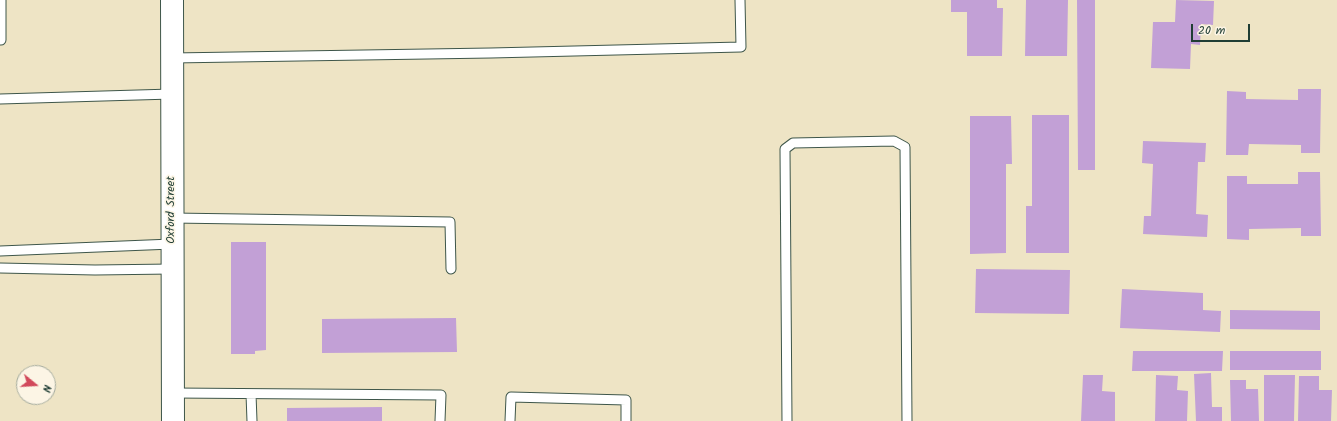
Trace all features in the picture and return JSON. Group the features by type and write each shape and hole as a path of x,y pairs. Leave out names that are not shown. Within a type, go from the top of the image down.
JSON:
{"street":[{"name":"Oxford Street","path":"172,0 173,421"}],"lane":[{"path":"0,40 1,0"},
{"path":"172,58 490,53 741,46 740,0"},
{"path":"0,99 172,94"},
{"path":"787,421 786,149 793,143 894,141 905,147 907,421"},
{"path":"172,218 450,222 451,269"},
{"path":"0,251 172,244"},
{"path":"0,268 95,270 172,269"},
{"path":"173,393 441,395 440,421"},
{"path":"251,394 252,421"},
{"path":"510,421 510,397 626,400 626,421"}],"building":[{"path":"951,0 997,0 997,8 1003,8 1002,56 967,56 967,12 951,12"},
{"path":"1026,0 1068,0 1067,56 1025,56"},
{"path":"1077,0 1095,0 1095,170 1078,170"},
{"path":"1176,0 1214,1 1213,25 1201,24 1200,45 1191,44 1190,69 1151,68 1153,22 1175,22"},
{"path":"1298,89 1321,89 1320,153 1301,153 1301,145 1249,144 1248,155 1226,155 1227,91 1246,92 1246,99 1298,100"},
{"path":"1032,115 1069,115 1069,253 1026,253 1026,206 1032,206"},
{"path":"970,116 1011,116 1012,164 1006,164 1006,253 970,254"},
{"path":"1143,141 1206,143 1205,162 1198,162 1196,214 1208,215 1207,237 1143,234 1144,216 1151,216 1153,164 1142,163"},
{"path":"1298,172 1320,172 1321,236 1301,236 1301,228 1249,229 1249,240 1227,239 1227,176 1247,176 1247,184 1298,184"},
{"path":"231,242 266,242 266,350 255,351 255,354 231,354"},
{"path":"976,269 1070,270 1069,314 975,313"},
{"path":"1122,289 1203,293 1203,310 1221,311 1220,332 1120,328"},
{"path":"1230,310 1320,311 1320,330 1230,329"},
{"path":"456,318 457,352 322,353 322,319"},
{"path":"1133,351 1223,351 1222,371 1132,371"},
{"path":"1230,351 1321,351 1321,370 1230,370"},
{"path":"1211,373 1212,407 1222,407 1222,421 1196,421 1194,374"},
{"path":"1083,375 1103,375 1102,391 1115,392 1115,421 1081,421"},
{"path":"1156,375 1178,376 1177,390 1188,391 1187,421 1155,421"},
{"path":"1264,375 1295,375 1294,421 1264,421"},
{"path":"1299,376 1319,376 1319,390 1332,390 1331,421 1298,421"},
{"path":"1230,380 1246,380 1246,389 1258,389 1259,421 1231,421"},
{"path":"382,407 382,421 287,421 287,408"}]}
